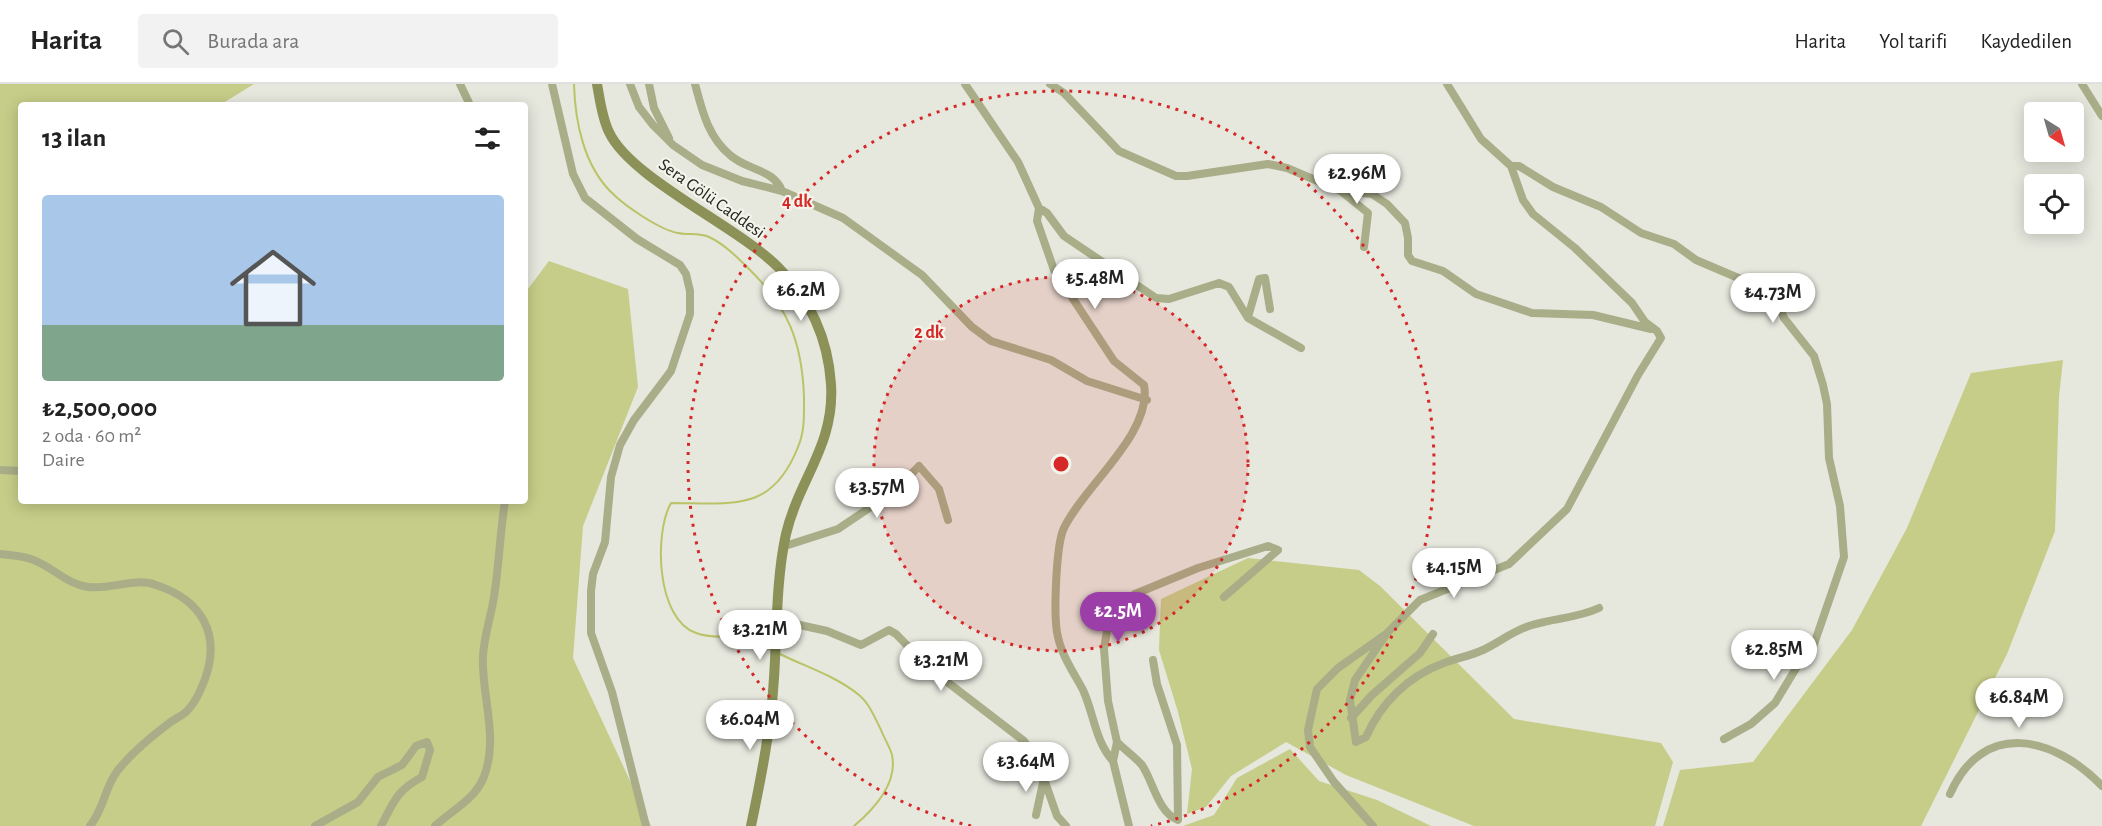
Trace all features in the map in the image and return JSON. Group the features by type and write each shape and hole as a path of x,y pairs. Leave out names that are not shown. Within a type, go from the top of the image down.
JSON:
{"main road":[{"name":"Sera Gölü Caddesi","path":"597,84 609,132 623,153 658,181 748,241 778,267 813,314 824,340 831,386 830,418 824,445 786,533 774,643 774,680 761,776 751,826"}],"street":[{"path":"460,84 469,102"},
{"path":"552,84 573,174 585,198 637,239 680,265 686,274 690,291 690,314 671,371 634,420 620,445 611,477 605,542 593,574 591,591 591,633 612,692 646,826"},
{"path":"630,84 639,107 673,145 702,165 742,181 782,191 852,224 922,275 972,327 992,341 1051,360 1087,381 1147,399"},
{"path":"649,84 654,108 673,145"},
{"path":"695,84 706,122 717,141 742,165 769,175 779,183 782,191"},
{"path":"964,84 1018,162 1039,208 1047,213 1064,236 1156,297 1169,299 1219,283 1229,287 1248,318 1300,348"},
{"path":"1050,84 1064,93 1119,151 1176,176 1268,164 1287,168 1341,191 1368,213 1364,247"},
{"path":"1447,84 1481,139 1511,166 1522,200 1533,214 1575,248 1632,303 1645,322 1657,331 1661,338 1659,345 1638,375 1567,508 1509,564 1419,600 1386,634 1355,680 1350,700 1356,742 1366,737 1375,717 1396,692 1422,673 1442,663 1484,650 1524,627 1589,613 1599,608"},
{"path":"2082,84 2102,116"},
{"path":"1511,166 1519,166 1553,187 1601,207 1641,233 1674,244 1696,260 1769,291 1776,298 1784,318 1814,356 1827,404 1829,458 1840,506 1844,557 1812,650 1798,665 1775,702 1751,724 1724,739"},
{"path":"1341,191 1371,194 1388,204 1405,223 1408,255 1412,261 1443,272 1476,294 1532,313 1593,315 1657,331"},
{"path":"1039,208 1037,220 1054,270 1114,361 1144,385 1147,399 1143,413 1109,467 1072,513 1060,538 1057,634 1062,652 1084,693 1103,750 1113,761"},
{"path":"1248,318 1259,279 1265,279 1270,309"},
{"path":"785,546 838,530 896,490 919,466 939,489 948,520"},
{"path":"0,470 18,471"},
{"path":"435,826 478,790 484,776 490,725 483,675 483,653 494,597 505,504"},
{"path":"1129,826 1113,761 1117,742 1108,701 1104,649 1107,631 1122,604 1135,594 1198,568 1268,546 1278,550 1224,597"},
{"path":"0,554 32,559 68,580 89,587 140,582 156,585 191,603 204,621 211,637 211,661 201,690 188,711 166,725 118,770 107,789 101,813 90,826"},
{"path":"777,620 827,631 861,645 889,630 929,668 1024,741 1037,759 1045,776 1046,791 1057,816 1066,826"},
{"path":"1373,826 1334,782 1313,753 1308,730 1317,689 1338,668 1386,634"},
{"path":"1351,718 1372,695 1420,653 1433,634"},
{"path":"1117,742 1142,765 1163,805 1172,818 1178,820 1177,745 1157,684 1153,660"},
{"path":"1950,794 1960,773 1975,757 2004,742 2015,741 2035,745 2076,762 2102,786"},
{"path":"315,826 358,802 378,777 402,765 416,746 427,742 430,750 422,777 407,785 394,798 381,826"},
{"path":"1036,815 1039,792 1045,776"}],"green space":[{"path":"0,84 254,84 225,102 18,102 18,504 528,504 528,289 549,261 628,289 638,387 583,526 573,658 651,826 0,826"},
{"path":"2063,360 2059,396 2055,531 2007,654 1921,826 1663,826 1680,770 1753,762 1852,630 1907,528 1971,373"},
{"path":"1248,558 1359,570 1380,586 1514,719 1661,743 1673,762 1655,826 1474,826 1346,775 1286,742 1231,776 1206,807 1187,814 1192,769 1159,650 1161,599"},
{"path":"1290,749 1319,781 1377,800 1431,826 1183,826 1214,815 1237,778"}],"waterway":[{"path":"574,84 576,113 583,143 594,170 602,182 612,193 643,217 671,231 709,237 730,251 762,282 773,297 783,311 796,342 803,377 804,422 798,447 788,468 776,484 763,494 748,500 713,504 671,503 662,534 662,574 666,594 673,611 683,625 701,635 738,638 772,650"},
{"path":"780,654 831,677 859,695 872,711 890,749 893,765 888,785 869,812 854,826"}]}
